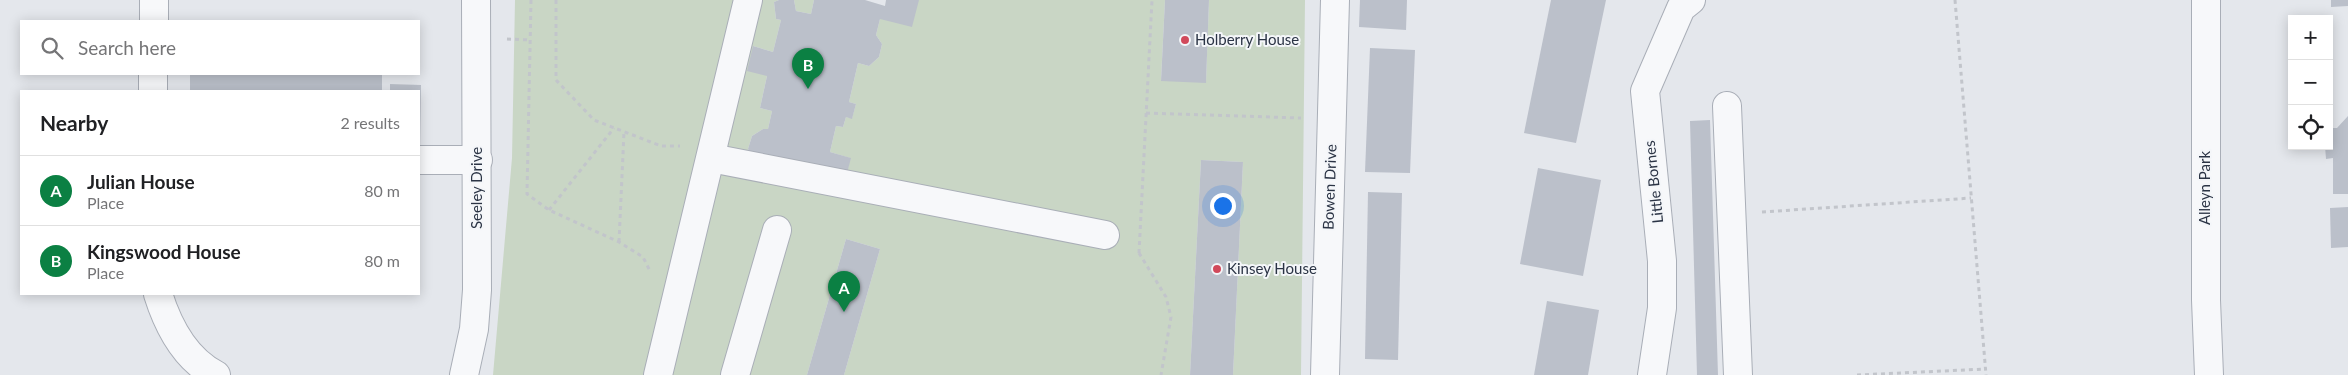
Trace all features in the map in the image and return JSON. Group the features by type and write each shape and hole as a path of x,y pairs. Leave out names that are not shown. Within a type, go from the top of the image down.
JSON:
{"street":[{"path":"154,0 154,20"},
{"name":"Seeley Drive","path":"464,375 474,329 477,290 476,0"},
{"path":"658,375 748,0"},
{"name":"Bowen Drive","path":"1325,375 1336,0"},
{"name":"Little Bornes","path":"1652,375 1662,308 1662,261 1645,91 1681,8 1691,0"},
{"name":"Alleyn Park","path":"2206,0 2206,300 2209,375"},
{"path":"154,75 154,90"},
{"path":"1727,106 1738,375"},
{"path":"712,152 1105,235"},
{"path":"420,160 478,160"},
{"path":"736,375 777,230"},
{"path":"158,295 165,318 182,344 202,368 216,375"}],"path":[{"path":"531,0 527,194 549,210 619,242 643,257 651,273"},
{"path":"556,0 556,80 594,120 661,146 712,152"},
{"path":"1139,252 1152,0"},
{"path":"1955,0 1986,375"},
{"path":"1146,113 1332,119"},
{"path":"549,210 614,128"},
{"path":"619,242 624,132"},
{"path":"1731,214 1971,198"},
{"path":"1134,246 1166,296 1171,317 1161,375"},
{"path":"1857,375 1985,369"}],"green space":[{"path":"515,0 779,0 774,2 776,19 781,20 773,52 753,46 767,76 760,108 772,111 768,129 763,129 752,136 748,149 755,161 846,177 850,158 830,152 836,126 843,127 846,117 852,118 856,104 849,102 858,63 869,66 879,57 882,44 876,35 880,19 919,0 1165,0 1161,80 1206,82 1209,0 1305,0 1301,375 1233,375 1243,162 1201,160 1190,375 844,375 880,249 846,239 807,375 493,375 512,158"},
{"path":"794,0 814,0 811,14 796,11"}],"building":[{"path":"794,0 796,11 811,14 814,0 865,0 885,6 886,0 919,0 912,27 880,19 876,35 882,44 879,57 869,66 858,63 849,102 856,104 852,119 846,117 843,127 836,126 830,152 851,158 846,177 755,161 748,149 752,136 763,129 768,129 772,111 760,108 767,76 747,71 753,46 773,52 781,20 776,19 774,2"},
{"name":"Holberry House","path":"1165,0 1209,0 1206,83 1161,81"},
{"path":"1360,0 1407,0 1406,30 1359,27"},
{"path":"1551,0 1606,0 1576,143 1524,133"},
{"path":"2331,0 2348,0 2348,6 2331,7"},
{"path":"1370,48 1415,50 1410,173 1365,172"},
{"path":"190,75 382,75 382,90 190,90"},
{"path":"390,84 421,85 420,151 420,90 390,90"},
{"path":"2348,116 2348,194 2333,194 2333,158 2326,159 2325,150 2333,150 2333,128 2337,128"},
{"path":"1710,120 1718,375 1697,375 1690,121"},
{"name":"Kinsey House","path":"1201,160 1243,162 1233,375 1190,375"},
{"path":"1538,168 1601,180 1583,276 1520,264"},
{"path":"1368,192 1402,193 1398,360 1365,359"},
{"path":"2348,207 2348,247 2331,248 2330,208"},
{"path":"846,239 880,249 844,375 807,375"},
{"path":"1547,301 1599,310 1588,375 1534,375"}],"place":[{"name":"Holberry House","path":"1185,40"},
{"name":"Kingswood House","path":"808,89"},
{"name":"Kinsey House","path":"1217,269"},
{"name":"Julian House","path":"844,312"}]}
